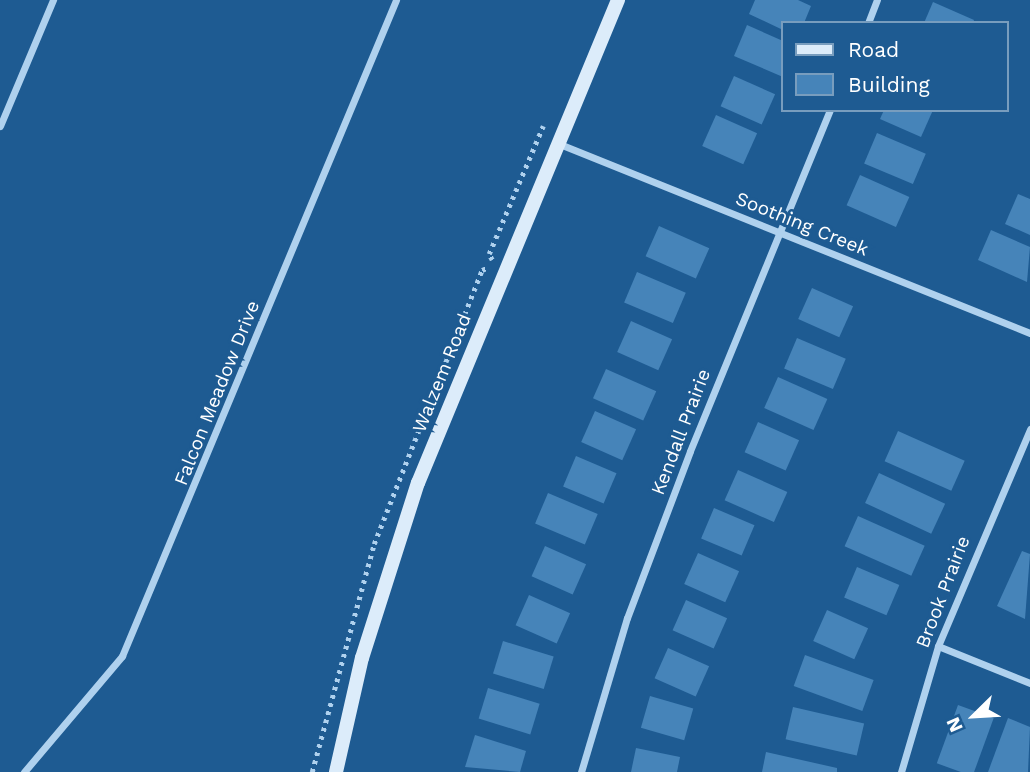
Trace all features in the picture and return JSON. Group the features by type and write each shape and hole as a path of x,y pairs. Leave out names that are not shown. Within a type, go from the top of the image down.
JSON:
{"street":[{"path":"0,126 53,0"},
{"name":"Falcon Meadow Drive","path":"24,772 122,656 396,0"},
{"name":"Walzem Road","path":"336,772 362,658 418,483 562,145 618,0"},
{"path":"869,21 877,0"},
{"name":"Kendall Prairie","path":"581,772 632,606 778,231 829,112"},
{"name":"Soothing Creek","path":"562,145 1030,334"},
{"name":"Brook Prairie","path":"901,772 938,646 1030,429"},
{"path":"938,646 1030,683"}],"building":[{"path":"755,0 798,0 811,6 805,21 782,21 782,30 749,14"},
{"path":"933,2 974,20 974,21 925,21"},
{"path":"747,25 782,41 782,77 734,56"},
{"path":"734,76 775,94 762,124 721,106"},
{"path":"883,112 932,112 921,137 880,119"},
{"path":"716,115 757,133 743,164 702,146"},
{"path":"877,133 926,154 913,184 864,163"},
{"path":"860,175 909,197 896,227 847,205"},
{"path":"1018,194 1030,199 1030,235 1005,224"},
{"path":"659,226 709,248 696,279 646,256"},
{"path":"991,230 1030,247 1027,282 978,260"},
{"path":"637,272 686,293 673,323 624,302"},
{"path":"812,288 853,306 839,337 798,319"},
{"path":"631,321 672,339 658,370 617,352"},
{"path":"797,338 846,359 833,389 784,368"},
{"path":"606,369 656,391 643,421 593,398"},
{"path":"778,377 827,399 814,430 764,408"},
{"path":"595,411 636,429 622,460 581,442"},
{"path":"758,422 799,440 786,470 745,452"},
{"path":"898,431 965,461 951,491 885,461"},
{"path":"576,456 617,473 604,504 563,486"},
{"path":"738,470 787,492 774,522 725,500"},
{"path":"879,473 945,504 931,534 865,503"},
{"path":"548,493 598,514 585,544 535,523"},
{"path":"714,508 755,525 742,556 701,538"},
{"path":"858,516 925,546 911,576 845,546"},
{"path":"545,546 586,564 573,594 532,576"},
{"path":"1022,551 1030,554 1025,619 997,606"},
{"path":"698,553 739,571 725,602 684,584"},
{"path":"857,567 899,585 886,615 844,597"},
{"path":"529,595 570,613 557,643 516,625"},
{"path":"686,600 727,618 714,648 673,630"},
{"path":"827,610 868,628 854,659 813,641"},
{"path":"503,641 554,656 544,689 493,674"},
{"path":"668,648 709,666 696,696 655,678"},
{"path":"805,655 874,680 862,711 794,686"},
{"path":"488,688 540,704 530,734 479,719"},
{"path":"650,696 693,708 684,740 641,728"},
{"path":"958,705 994,718 974,772 961,772 937,763"},
{"path":"793,707 864,723 857,756 786,739"},
{"path":"1008,718 1030,727 1028,772 988,772"},
{"path":"475,735 526,751 520,772 465,767"},
{"path":"636,748 680,757 677,772 631,772"},
{"path":"766,752 837,768 837,772 762,772"}]}
